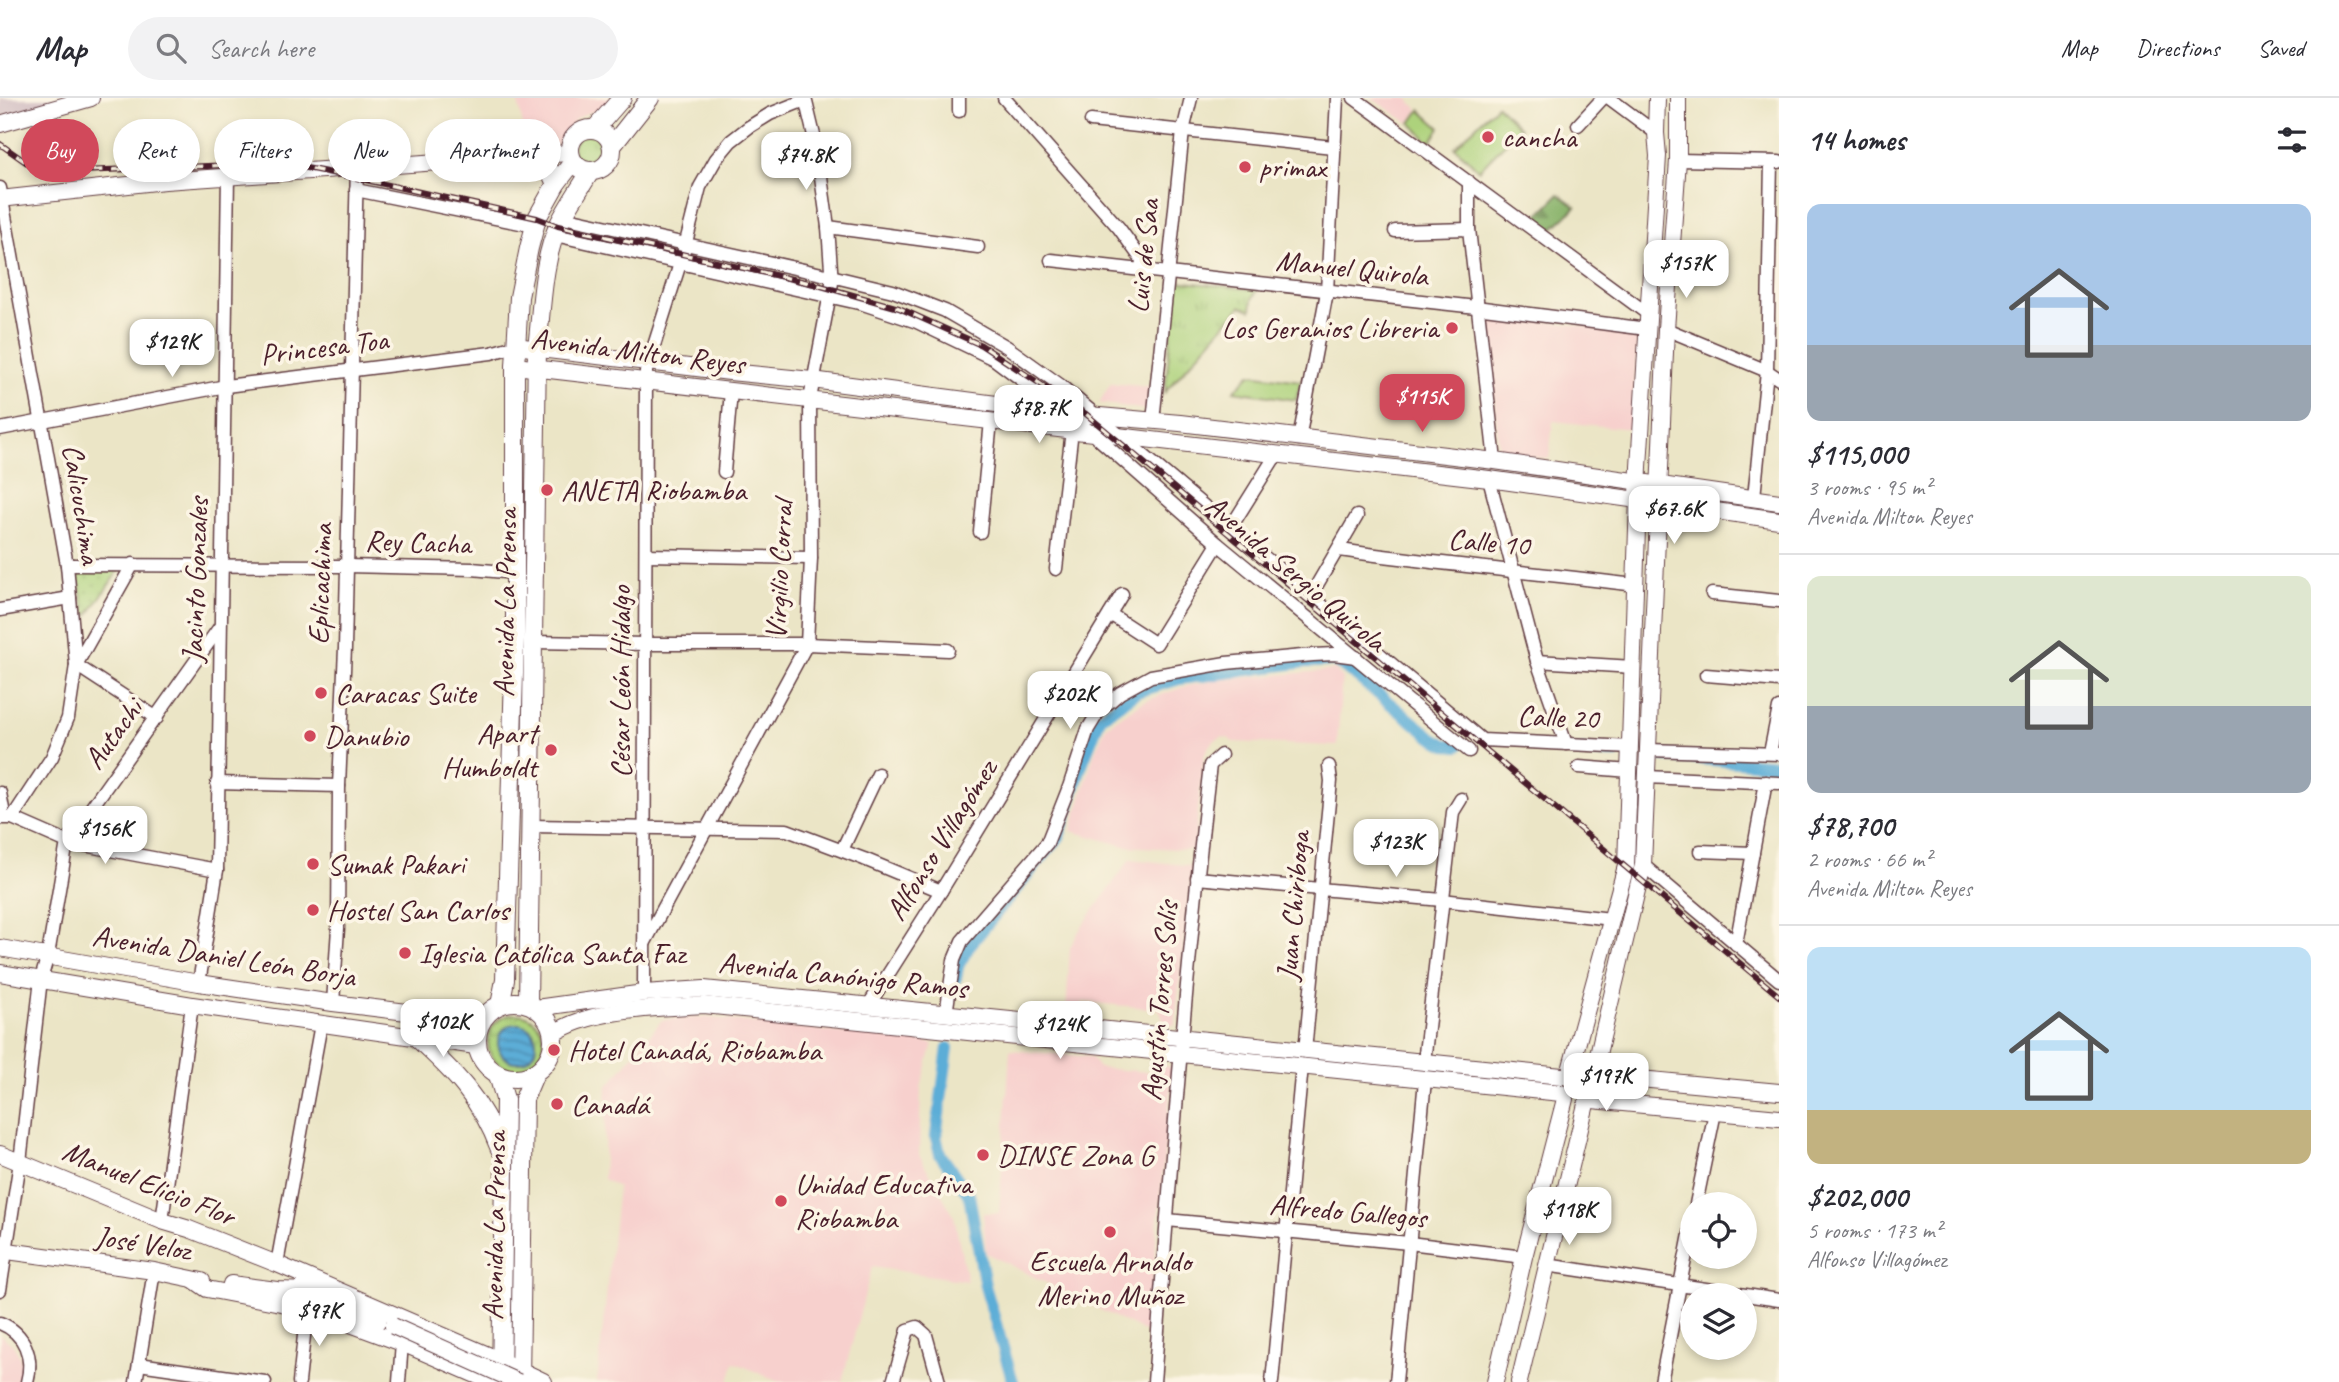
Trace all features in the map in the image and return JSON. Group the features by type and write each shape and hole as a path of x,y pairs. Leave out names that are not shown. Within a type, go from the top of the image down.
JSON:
{"main road":[{"path":"595,129 622,98"},
{"path":"612,146 650,98"},
{"path":"595,129 603,132 612,146 612,156 600,170 590,172 577,167 571,158 570,145 579,132 595,129"},
{"name":"Avenida La Prensa","path":"500,1005 505,981 515,573 515,346 519,297 535,226 571,158"},
{"name":"Avenida La Prensa","path":"532,1006 530,826 537,348 544,284 555,235 590,172"},
{"path":"514,1002 532,1006 550,1024 553,1045 550,1056 536,1073 517,1079 498,1075 480,1058 476,1046 481,1021 500,1005 514,1002"},
{"path":"415,1036 469,1090 490,1124 504,1159"},
{"name":"Avenida La Prensa","path":"519,1378 524,1099 536,1073"},
{"name":"Avenida La Prensa","path":"498,1075 505,1099 501,1382"},
{"path":"519,1378 543,1382"}],"street":[{"path":"0,124 91,98"},
{"path":"1004,98 1119,228 1142,260 1141,271"},
{"name":"Luis de Saa","path":"1153,421 1183,131 1191,98"},
{"path":"1299,439 1327,292 1337,98"},
{"path":"1354,98 1469,182 1648,322"},
{"path":"1578,125 1603,98"},
{"path":"1609,98 1656,133"},
{"path":"1495,1382 1565,1084 1626,866 1639,481 1658,156 1657,98"},
{"path":"1519,1382 1546,1265 1589,1102 1599,1088 1595,1073 1643,865 1658,484 1678,160 1678,98"},
{"name":"Virgilio Corral","path":"642,948 807,644 811,558 810,399 832,279 817,148 805,99"},
{"name":"César León Hidalgo","path":"644,993 642,948 646,827 647,371 700,187 716,159 731,141 770,114 805,99"},
{"path":"1091,121 1333,147"},
{"path":"561,157 571,158"},
{"path":"1678,160 1775,162 1766,352 1768,372 1754,497"},
{"path":"1,195 214,177"},
{"name":"Jacinto Gonzales","path":"199,983 216,870 228,182"},
{"name":"Eplicachima","path":"333,1003 338,928 339,786 356,182"},
{"path":"1469,182 1469,229 1494,461"},
{"path":"356,190 535,226"},
{"name":"Calicuchima","path":"1,195 67,565 76,665 68,718 52,757 4,817"},
{"name":"Avenida Sergio Quirola","path":"563,217 893,292 945,311 1007,347 1099,416 1482,740"},
{"path":"828,227 978,247"},
{"path":"1395,231 1469,229"},
{"name":"Avenida Sergio Quirola","path":"555,235 863,304 917,322 993,359 1091,432 1218,544 1469,751"},
{"name":"Manuel Quirola","path":"1051,260 1327,292 1648,322"},
{"path":"1666,329 1779,379"},
{"name":"Avenida Milton Reyes","path":"491,353 515,346 537,348 731,391 1489,479 1779,520"},
{"path":"1766,352 1779,357"},
{"name":"Princesa Toa","path":"0,429 226,386 491,353"},
{"name":"Avenida Milton Reyes","path":"491,353 515,366 730,372 812,380 1065,413 1494,461 1779,502"},
{"path":"724,472 731,391"},
{"path":"980,532 991,421"},
{"path":"1056,569 1072,430"},
{"path":"1231,527 1276,455"},
{"path":"1489,479 1537,661 1566,744"},
{"path":"1311,595 1357,516"},
{"path":"1110,614 1156,643 1218,544"},
{"name":"Calle 10","path":"1339,550 1438,564 1636,585"},
{"path":"646,555 811,558"},
{"path":"133,564 76,665 157,718"},
{"name":"Rey Cacha","path":"67,565 347,566 472,569 515,573"},
{"name":"Alfonso Villagómez","path":"867,1006 941,891 1122,594"},
{"path":"1712,594 1779,601"},
{"path":"0,610 70,598"},
{"name":"Autachi","path":"0,1290 20,1162 41,979 48,955 67,842 219,627"},
{"path":"533,642 646,645 807,644 948,650"},
{"path":"946,1014 954,960 962,941 1046,843 1069,787 1088,729 1099,711 1120,693 1151,676 1226,663 1324,654 1356,657"},
{"path":"1537,661 1633,667"},
{"path":"1706,675 1779,681"},
{"path":"1648,750 1774,754 1779,708"},
{"name":"Calle 20","path":"1482,740 1631,747"},
{"name":"Agustín Torres Solís","path":"1154,1382 1197,878 1210,765 1221,755"},
{"name":"Juan Chiriboga","path":"1272,1382 1331,781 1329,766"},
{"path":"1579,767 1629,771"},
{"path":"842,850 878,774"},
{"path":"1647,777 1773,782 1753,853 1736,944"},
{"path":"218,783 339,786"},
{"path":"0,793 4,817 67,842 216,870"},
{"path":"1424,1062 1452,812 1461,799"},
{"path":"530,826 787,830 941,891"},
{"path":"1700,851 1753,853"},
{"path":"1643,865 1779,980"},
{"path":"1197,878 1442,900 1611,919"},
{"name":"Avenida Daniel León Borja","path":"0,948 199,983 481,1021"},
{"name":"Avenida Daniel León Borja","path":"0,973 192,1005 476,1046"},
{"name":"Avenida Canónigo Ramos","path":"532,1006 705,989 1182,1037 1425,1080 1565,1084 1583,1066 1595,1073 1779,1092"},
{"path":"162,1222 192,1005"},
{"name":"Avenida Canónigo Ramos","path":"553,1034 565,1025 581,1020 644,1009 704,1005 1180,1055 1424,1062 1565,1084"},
{"path":"277,1264 321,1024"},
{"path":"1396,1382 1425,1080"},
{"name":"Avenida Canónigo Ramos","path":"1565,1084 1573,1104 1589,1102 1779,1118"},
{"path":"1698,1192 1715,1112"},
{"name":"Manuel Elicio Flor","path":"0,1154 162,1222 189,1229 277,1264 502,1362 519,1378"},
{"name":"Alfredo Gallegos","path":"1167,1220 1524,1257"},
{"path":"189,1229 285,1275 310,1291 519,1378"},
{"name":"José Veloz","path":"4,1251 154,1271 194,1280 277,1290 310,1291"},
{"path":"1546,1265 1680,1285 1661,1382"},
{"path":"136,1382 154,1271"},
{"path":"194,1280 207,1289 307,1308 402,1343 492,1382"},
{"path":"1757,1297 1779,1300"},
{"path":"299,1382 307,1308"},
{"path":"0,1323 20,1336 27,1349 30,1363 27,1382"},
{"path":"893,1382 908,1331 917,1327 926,1335 939,1382"},
{"path":"399,1382 402,1343"},
{"path":"139,1364 265,1382"}],"shaded area":[{"path":"0,98 64,98 0,117"},
{"path":"517,98 611,98 602,110 587,113 575,120 561,141 561,119 522,119"},
{"path":"1371,98 1408,98 1418,110 1409,123"},
{"path":"1487,314 1638,333 1631,429 1553,421 1549,459 1499,453"},
{"path":"1111,383 1149,387 1147,410 1099,403"},
{"path":"1335,670 1342,678 1337,746 1233,742 1222,737 1209,746 1204,756 1194,850 1125,846 1071,831 1094,754 1106,726 1142,702 1183,687 1218,680"},
{"path":"1130,859 1192,866 1175,1025 1165,1025 1159,1009 1083,1002 1076,1014 1066,1013 1070,947"},
{"name":"Unidad Educativa Riobamba","path":"703,1017 933,1043 921,1088 919,1155 954,1216 967,1281 872,1267 842,1382 779,1382 734,1362 729,1382 597,1382 618,1187 603,1179 607,1087 662,1020"},
{"path":"1010,1050 1091,1057 1099,1068 1149,1072 1152,1065 1173,1067 1147,1333 986,1253 983,1213 999,1213"},
{"path":"0,1335 13,1345 20,1357 20,1382 0,1382"}],"green space":[{"name":"cancha","path":"1497,105 1520,128 1479,170 1455,147"},
{"path":"1420,110 1440,128 1430,143 1411,123"},
{"path":"591,132 604,137 609,150 604,163 591,168 578,163 573,150 578,137"},
{"path":"1559,194 1576,207 1551,230 1532,221"},
{"path":"1176,281 1257,290 1252,299 1251,310 1241,306 1165,392"},
{"path":"1250,374 1301,381 1296,400 1234,391"},
{"path":"76,568 119,570 86,618 86,617"},
{"path":"516,1014 527,1016 536,1022 542,1031 542,1053 536,1062 527,1068 516,1070 505,1068 496,1062 490,1053 488,1042 490,1031 496,1022 505,1016"}],"water":[{"path":"517,1024 530,1030 536,1043 530,1056 517,1062 504,1056 498,1043 504,1030"}],"waterway":[{"path":"956,978 958,966 970,945 1059,837 1100,718 1137,692 1179,679 1305,662 1333,661 1347,669 1433,738 1446,745 1458,746"},
{"path":"1581,751 1615,753"},
{"path":"1661,756 1779,765"},
{"path":"948,1048 936,1136 940,1154 969,1195 985,1286 1013,1382"}],"railway":[{"path":"0,144 30,165 55,172 281,163 357,178 814,284 899,308 981,345 1086,414 1779,996"}],"place":[{"name":"cancha","path":"1488,137"},
{"name":"primax","path":"1245,167"},
{"name":"Los Geranios Libreria","path":"1452,328"},
{"name":"ANETA Riobamba","path":"547,490"},
{"name":"Caracas Suite","path":"321,693"},
{"name":"Danubio","path":"310,736"},
{"name":"Apart Humboldt","path":"551,750"},
{"name":"Sumak Pakari","path":"313,864"},
{"name":"Hostel San Carlos","path":"313,910"},
{"name":"Iglesia Católica Santa Faz","path":"405,953"},
{"name":"Hotel Canadá, Riobamba","path":"554,1050"},
{"name":"Canadá","path":"557,1104"},
{"name":"DINSE Zona G","path":"983,1155"},
{"name":"Unidad Educativa Riobamba","path":"781,1201"},
{"name":"Escuela Arnaldo Merino Muñoz","path":"1110,1232"}]}
